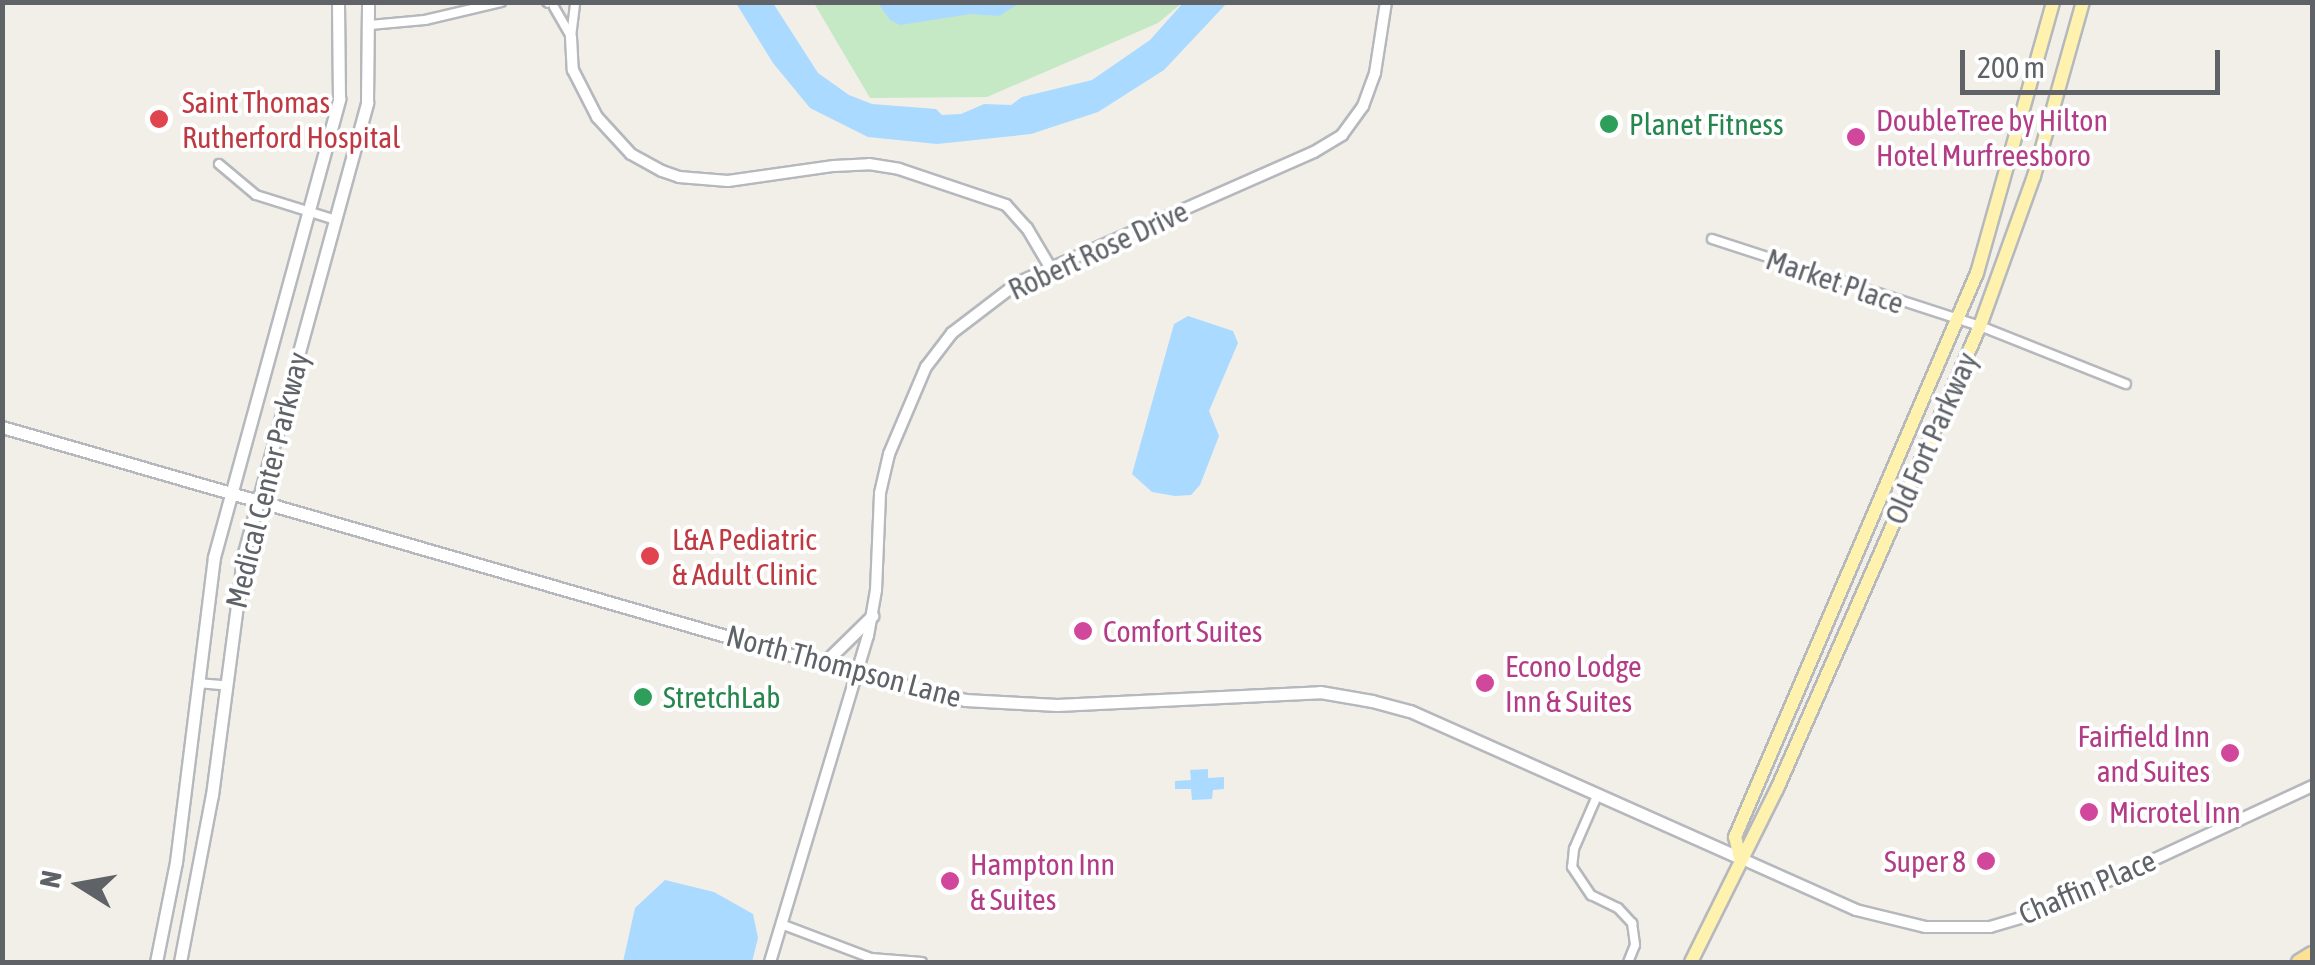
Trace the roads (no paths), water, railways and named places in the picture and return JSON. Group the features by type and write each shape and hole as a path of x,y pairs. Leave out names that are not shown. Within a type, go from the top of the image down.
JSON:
{"highway":[{"path":"2299,962 2312,954"}],"main road":[{"name":"Medical Center Parkway","path":"156,962 168,904 214,557 339,98 338,2"},
{"name":"Medical Center Parkway","path":"180,962 212,795 236,596 257,501 368,103 368,2"},
{"name":"Old Fort Parkway","path":"1740,858 1735,837 1959,322 2006,184 2053,2"},
{"name":"Old Fort Parkway","path":"1691,962 1778,789 1980,326 2034,176 2083,2"},
{"path":"273,347 298,354"},
{"name":"North Thompson Lane","path":"2,427 857,674 959,699 1009,704 1328,694 1410,711 1740,858"},
{"path":"823,664 872,616"}],"street":[{"path":"370,25 425,20 501,2"},
{"path":"571,37 549,4 575,2 573,70 597,117 631,154 662,171 728,181 834,166 868,164 899,170 1006,206 1026,228 1050,267"},
{"name":"Robert Rose Drive","path":"770,962 872,616 880,494 889,454 922,373 952,333 981,307 1050,267 1314,152 1342,135 1363,106 1375,73 1386,2"},
{"path":"219,164 256,195 336,220"},
{"name":"Market Place","path":"1712,239 1980,326 2126,384"},
{"path":"198,682 224,684"},
{"name":"Chaffin Place","path":"1740,858 1856,910 1925,927 1990,927 2041,912 2312,786"},
{"path":"1597,796 1574,848 1572,867 1591,895 1618,908 1632,924 1636,945 1628,962"},
{"path":"168,904 192,907"},
{"path":"781,924 871,958 922,962"}],"water":[{"path":"736,3 773,3 818,73 849,95 872,104 936,109 942,115 961,114 984,104 1011,105 1022,97 1092,80 1150,40 1183,3 1227,3 1164,70 1098,112 1031,134 937,144 868,137 810,108 773,63"},
{"path":"878,3 1020,3 999,16 971,14 900,25 890,20"},
{"path":"1188,316 1233,331 1238,343 1209,411 1219,436 1200,485 1191,495 1175,496 1152,492 1132,474 1174,324"},
{"path":"1208,769 1208,778 1224,777 1224,789 1213,790 1212,799 1192,800 1191,789 1175,789 1175,781 1191,780 1190,770"},
{"path":"665,880 714,892 753,914 758,938 752,962 623,962 635,908"}],"place":[{"name":"Saint Thomas Rutherford Hospital","path":"159,119"},
{"name":"Planet Fitness","path":"1609,124"},
{"name":"DoubleTree by Hilton Hotel Murfreesboro","path":"1856,137"},
{"name":"L&A Pediatric & Adult Clinic","path":"650,556"},
{"name":"Comfort Suites","path":"1083,631"},
{"name":"Econo Lodge Inn & Suites","path":"1485,683"},
{"name":"StretchLab","path":"643,697"},
{"name":"Fairfield Inn and Suites","path":"2230,753"},
{"name":"Microtel Inn","path":"2089,812"},
{"name":"Super 8","path":"1986,861"},
{"name":"Hampton Inn & Suites","path":"950,881"}]}
